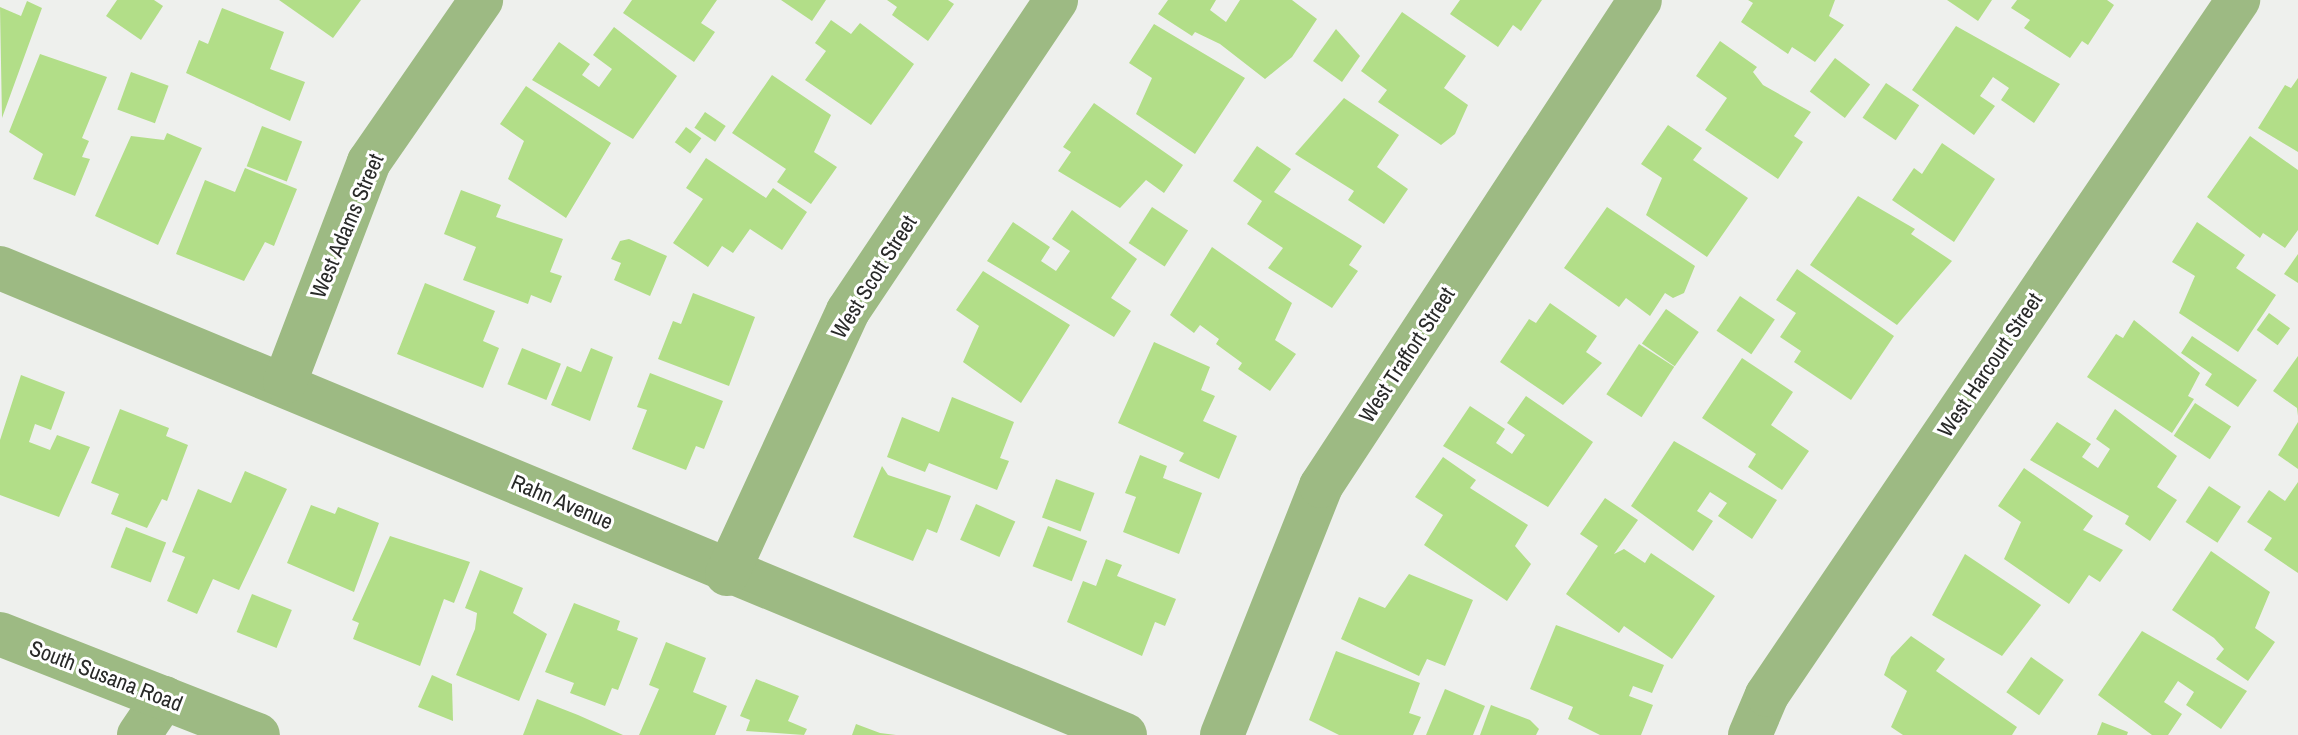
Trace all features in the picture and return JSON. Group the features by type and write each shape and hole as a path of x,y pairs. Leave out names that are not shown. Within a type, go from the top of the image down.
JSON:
{"street":[{"name":"West Adams Street","path":"285,382 369,162 481,0"},
{"name":"West Scott Street","path":"727,574 848,311 1056,0"},
{"name":"West Traffort Street","path":"1222,735 1321,486 1640,0"},
{"name":"West Harcourt Street","path":"1750,735 1767,695 2238,0"},
{"name":"Rahn Avenue","path":"0,268 285,382 727,574 1125,735"},
{"name":"South Susana Road","path":"0,634 258,735"},
{"path":"139,735 164,698"}],"building":[{"path":"117,0 154,0 163,6 141,40 106,16"},
{"path":"279,0 361,0 333,38"},
{"path":"632,0 717,0 701,23 715,32 694,62 623,13"},
{"path":"781,0 826,0 812,21"},
{"path":"887,0 948,0 954,4 928,41 892,15 897,7"},
{"path":"1168,0 1216,0 1210,10 1226,22 1240,0 1292,0 1317,19 1292,57 1265,79 1220,44 1195,32 1192,36 1158,14"},
{"path":"1460,0 1542,0 1521,31 1513,25 1498,47 1450,14"},
{"path":"1748,0 1835,0 1829,16 1844,25 1815,62 1792,47 1788,54 1741,22 1753,3"},
{"path":"1947,0 1992,0 1978,21"},
{"path":"2017,0 2107,0 2114,5 2088,45 2082,41 2070,58 2024,28 2030,20 2011,8"},
{"path":"27,1 42,8 2,118 0,7 21,16"},
{"path":"222,8 284,32 270,69 305,82 290,121 186,73 199,40 208,44"},
{"path":"1402,12 1466,56 1444,88 1468,105 1455,134 1441,145 1378,102 1387,90 1361,71"},
{"path":"831,20 851,34 860,23 914,64 871,125 805,80 826,51 815,43"},
{"path":"1154,24 1245,78 1195,154 1136,114 1152,78 1129,63"},
{"path":"1956,26 2060,84 2034,123 2001,100 2009,88 1993,77 1980,96 1995,106 1974,135 1912,90"},
{"path":"614,27 677,76 633,139 532,80 559,42 590,64 582,75 599,87 612,69 593,55"},
{"path":"1336,29 1360,56 1342,82 1313,61"},
{"path":"1720,41 1757,67 1753,72 1763,85 1811,112 1794,136 1803,142 1778,179 1705,130 1727,98 1696,76"},
{"path":"40,54 107,77 82,138 89,141 82,157 90,159 75,196 33,179 43,154 9,132"},
{"path":"1835,58 1870,84 1845,118 1810,92"},
{"path":"131,72 169,86 155,123 117,110"},
{"path":"772,75 831,115 814,152 837,167 811,204 777,182 786,169 732,133"},
{"path":"2298,78 2298,152 2258,128 2285,85 2291,88"},
{"path":"1886,83 1919,105 1896,140 1863,118"},
{"path":"526,86 611,143 566,218 508,179 524,141 500,124"},
{"path":"1344,98 1399,135 1377,167 1408,189 1384,224 1348,200 1354,191 1295,154"},
{"path":"1094,103 1183,165 1164,193 1146,180 1120,208 1058,171 1071,152 1063,147"},
{"path":"705,112 726,126 715,142 694,128"},
{"path":"1668,125 1702,148 1693,160 1748,198 1707,257 1646,215 1662,178 1641,164"},
{"path":"262,126 302,141 287,182 247,166"},
{"path":"686,127 701,138 690,154 675,142"},
{"path":"167,133 202,148 158,245 95,216 131,136 164,140"},
{"path":"2250,136 2298,170 2298,230 2285,248 2263,233 2260,238 2207,197"},
{"path":"1942,143 1995,179 1954,242 1892,200 1914,168 1922,174"},
{"path":"1257,146 1291,169 1274,192 1362,246 1349,265 1358,271 1332,308 1268,268 1283,248 1247,224 1262,201 1233,181"},
{"path":"706,158 766,198 773,188 807,212 782,250 750,229 733,253 722,246 708,267 673,243 703,199 686,188"},
{"path":"245,168 297,189 274,246 265,242 244,281 176,254 205,180 235,192"},
{"path":"461,190 501,205 496,217 563,239 550,272 562,276 551,303 531,295 528,304 463,280 476,247 444,234"},
{"path":"1858,196 1915,229 1911,234 1952,261 1897,325 1810,265"},
{"path":"1152,207 1188,230 1165,266 1129,243"},
{"path":"1607,207 1695,266 1684,293 1673,298 1665,293 1650,316 1626,298 1619,307 1564,268"},
{"path":"1072,210 1137,259 1111,298 1131,311 1114,337 987,261 1013,222 1050,247 1041,261 1056,271 1070,251 1052,239"},
{"path":"2197,222 2245,255 2236,268 2276,295 2238,352 2179,313 2195,276 2172,262"},
{"path":"629,239 667,256 650,296 614,280 621,263 611,259 620,241"},
{"path":"1212,247 1292,303 1275,340 1296,354 1270,391 1238,369 1242,363 1216,344 1219,339 1200,325 1194,333 1170,315"},
{"path":"2298,254 2298,283 2284,274"},
{"path":"1797,269 1894,336 1851,400 1794,362 1801,351 1780,337 1796,313 1776,300"},
{"path":"983,271 1070,325 1021,403 963,362 979,326 956,310"},
{"path":"425,283 495,311 483,341 499,348 483,388 397,354"},
{"path":"693,293 755,317 729,386 658,359 673,321 681,324"},
{"path":"1740,296 1775,319 1751,354 1717,331"},
{"path":"1550,303 1597,336 1586,352 1602,363 1563,405 1500,362 1529,319 1536,323"},
{"path":"1666,309 1699,332 1675,366 1642,343"},
{"path":"2269,313 2290,328 2278,345 2257,330"},
{"path":"2134,320 2200,373 2188,396 2194,399 2172,433 2087,377 2116,334 2123,338"},
{"path":"2192,336 2257,380 2238,407 2205,385 2212,374 2181,353"},
{"path":"1154,342 1210,367 1201,390 1215,396 1203,421 1237,436 1219,479 1179,461 1184,453 1118,423"},
{"path":"1639,344 1674,367 1642,417 1606,394"},
{"path":"522,348 561,364 546,400 507,384"},
{"path":"591,348 613,357 590,421 551,405 567,366 581,372"},
{"path":"2298,356 2298,416 2297,408 2273,391"},
{"path":"1742,358 1793,392 1771,425 1809,451 1782,490 1748,467 1756,454 1702,418"},
{"path":"650,373 723,401 704,449 696,446 686,470 632,449 647,410 637,407"},
{"path":"21,375 65,392 51,430 35,424 29,442 50,450 57,435 90,447 59,517 0,495 0,440"},
{"path":"1526,396 1593,442 1548,507 1443,446 1470,406 1505,429 1496,443 1512,454 1525,435 1507,423"},
{"path":"952,397 1014,422 1000,458 1009,461 997,490 929,463 925,472 887,457 902,417 939,432"},
{"path":"2195,403 2231,426 2210,459 2174,436"},
{"path":"120,409 169,428 166,436 188,445 167,501 162,499 147,528 111,514 119,494 91,483"},
{"path":"2115,409 2177,456 2157,487 2177,500 2150,541 2125,524 2129,516 2030,460 2057,422 2091,444 2082,457 2098,468 2110,449 2096,439"},
{"path":"2298,422 2298,469 2278,455"},
{"path":"1674,441 1777,500 1752,539 1718,516 1727,503 1710,492 1697,511 1713,521 1693,551 1631,506"},
{"path":"1140,455 1167,466 1163,478 1202,493 1179,554 1123,532 1136,497 1125,493"},
{"path":"1443,457 1476,480 1470,488 1528,525 1515,546 1531,564 1507,601 1424,545 1443,515 1415,497"},
{"path":"882,466 888,475 951,496 937,533 927,529 913,561 853,537"},
{"path":"2024,468 2093,516 2083,530 2123,550 2100,582 2089,575 2069,604 2004,559 2021,522 1998,506"},
{"path":"245,471 287,489 239,590 213,579 197,614 167,601 185,557 172,552 198,489 231,503"},
{"path":"1056,479 1095,493 1081,532 1042,518"},
{"path":"2298,482 2298,573 2264,550 2272,538 2247,522 2269,490 2285,501"},
{"path":"2209,486 2241,507 2217,543 2186,522"},
{"path":"1605,498 1638,520 1614,554 1624,549 1645,563 1651,553 1715,596 1672,659 1624,626 1619,633 1566,594 1598,546 1580,534"},
{"path":"976,504 1015,521 999,557 960,540"},
{"path":"311,505 335,514 338,507 379,523 354,592 287,563"},
{"path":"1048,526 1087,541 1072,581 1033,566"},
{"path":"126,527 166,542 151,583 111,567"},
{"path":"390,536 470,562 454,603 444,599 420,666 353,639 359,623 352,620"},
{"path":"2211,551 2270,592 2255,628 2275,642 2248,681 2216,659 2224,649 2214,638 2172,610"},
{"path":"1965,554 2041,605 2002,656 1932,615"},
{"path":"1106,559 1122,565 1117,576 1176,599 1165,626 1155,622 1142,656 1067,622 1083,581 1096,586"},
{"path":"480,570 523,588 513,613 547,634 519,701 456,675 475,629 477,613 465,608"},
{"path":"1409,574 1473,600 1445,666 1427,659 1419,676 1341,639 1359,597 1385,608"},
{"path":"252,594 292,610 277,648 237,632"},
{"path":"574,603 620,621 617,630 638,638 618,690 612,688 605,706 570,693 574,683 545,672"},
{"path":"1556,625 1664,665 1652,693 1633,686 1629,696 1653,705 1641,735 1600,735 1568,719 1573,707 1530,689"},
{"path":"2142,631 2247,691 2221,729 2186,705 2194,692 2178,681 2164,702 2182,714 2168,735 2152,735 2098,695"},
{"path":"1911,636 1945,659 1936,671 2017,727 2012,735 1903,735 1891,727 1907,691 1884,675 1891,657"},
{"path":"666,642 706,658 693,692 727,706 715,735 639,735 659,689 649,685"},
{"path":"1336,651 1420,683 1409,713 1421,717 1413,735 1339,735 1309,720"},
{"path":"2031,657 2064,680 2039,715 2006,692"},
{"path":"432,675 452,684 453,721 418,707"},
{"path":"756,679 799,696 788,721 807,729 804,735 746,731 750,720 740,716"},
{"path":"1445,689 1485,706 1473,735 1426,735"},
{"path":"537,699 578,715 623,735 523,735"},
{"path":"1491,705 1530,720 1539,729 1536,735 1480,735"},
{"path":"2102,722 2128,732 2127,735 2097,735"},
{"path":"856,724 880,733 896,735 852,735"}]}
